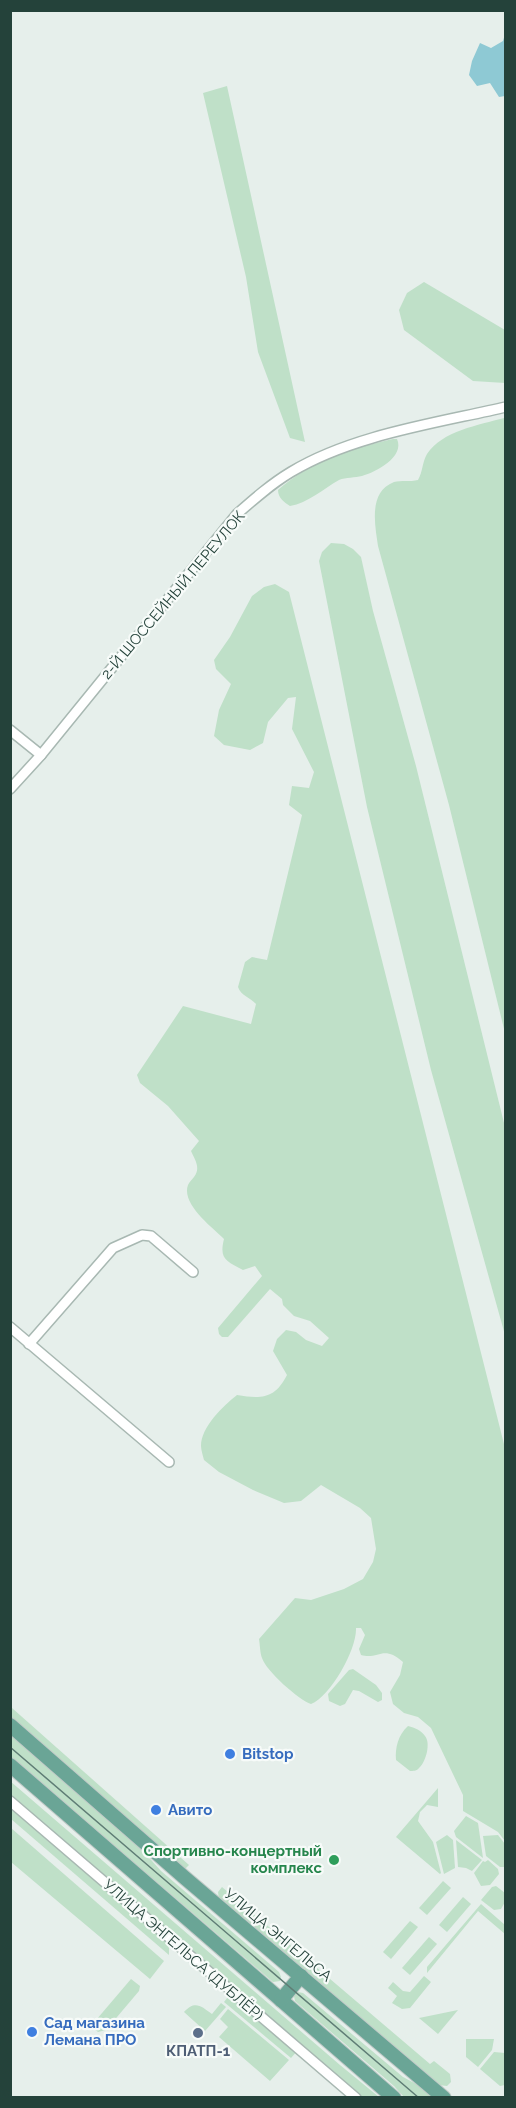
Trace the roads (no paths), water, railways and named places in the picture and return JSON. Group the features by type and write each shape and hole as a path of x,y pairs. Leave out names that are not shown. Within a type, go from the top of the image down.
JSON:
{"main road":[{"name":"УЛИЦА ЭНГЕЛЬСА","path":"10,1725 185,1878 444,2097"},
{"path":"10,1765 394,2097"},
{"path":"281,2000 301,1976"}],"street":[{"name":"2-Й ШОССЕЙНЫЙ ПЕРЕУЛОК","path":"10,789 41,755 237,514 264,491 291,472 318,458 364,441 506,407"},
{"path":"10,730 41,755"},
{"path":"29,1344 113,1248 142,1236 151,1236 193,1272"},
{"path":"10,1327 169,1462"},
{"name":"УЛИЦА ЭНГЕЛЬСА (ДУБЛЁР)","path":"10,1802 356,2097"}],"water":[{"path":"505,34 505,96 499,97 490,83 477,86 469,75 480,43 491,48 503,41"}],"tram line":[{"path":"10,1747 419,2098"}],"place":[{"name":"Bitstop","path":"230,1754"},
{"name":"Авито","path":"156,1810"},
{"name":"Спортивно-концертный комплекс","path":"334,1860"},
{"name":"Сад магазина Лемана ПРО","path":"32,2032"},
{"name":"КПАТП-1","path":"198,2033"}]}
